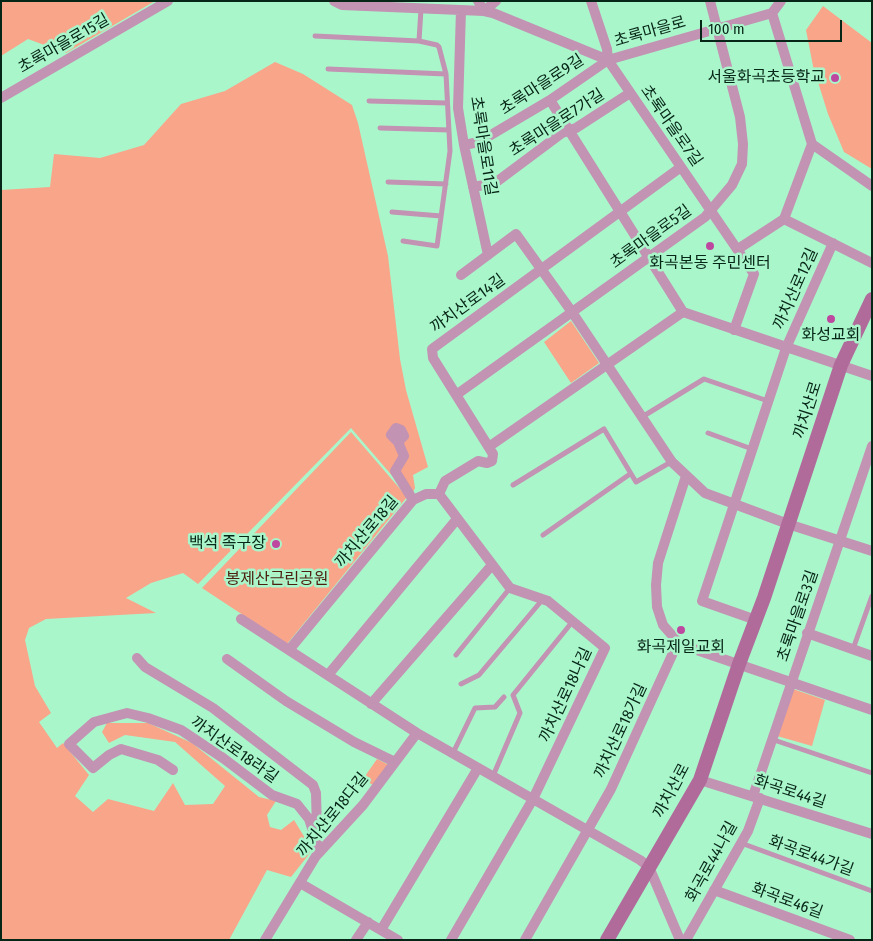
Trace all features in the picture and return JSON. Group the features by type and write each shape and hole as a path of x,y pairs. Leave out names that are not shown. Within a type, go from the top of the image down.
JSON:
{"street":[{"name":"초록마을로15길","path":"1,98 168,1"},
{"name":"초록마을로","path":"334,1 342,5 354,3 493,13 608,60 772,13"},
{"path":"478,1 484,12 496,1"},
{"path":"591,1 607,49 608,60"},
{"name":"초록마을로5길","path":"572,312 704,217 732,185 742,164 743,144 740,117 710,1"},
{"path":"738,249 784,219 812,144 772,13 781,1"},
{"name":"초록마을로11길","path":"461,10 458,108 488,254"},
{"name":"초록마을로7길","path":"608,60 710,209"},
{"name":"초록마을로9길","path":"464,144 479,142 550,100 608,60"},
{"name":"초록마을로7가길","path":"473,187 495,183 562,133 576,128 630,93"},
{"path":"510,588 439,494 445,481 478,461 487,463 492,461 493,454 490,446 683,312 550,100"},
{"path":"812,144 872,186"},
{"path":"541,269 681,167"},
{"path":"710,209 754,274 734,330"},
{"path":"784,219 872,264"},
{"name":"까치산로14길","path":"461,275 516,234 572,312 672,462 705,493 788,524 872,551"},
{"name":"까치산로12길","path":"733,504 786,348 833,243"},
{"name":"까치산로14길","path":"490,446 433,358 432,349 541,269"},
{"name":"까치산로","path":"607,940 700,780 739,664 756,620 841,365 872,299"},
{"path":"456,395 572,312"},
{"name":"까치산로12길","path":"683,312 872,376"},
{"path":"398,442 404,456 395,472 413,500"},
{"name":"초록마을로3길","path":"756,797 771,739 872,446"},
{"path":"686,476 658,562 657,607 663,625 678,642 688,647 872,710"},
{"name":"까치산로18길","path":"289,650 413,500 426,494 439,494"},
{"path":"733,504 702,601 756,620"},
{"path":"328,676 457,519"},
{"path":"371,704 492,565"},
{"name":"까치산로18나길","path":"510,588 548,601 605,648 533,799"},
{"path":"242,619 416,733 640,860 649,867 680,940"},
{"path":"807,633 872,656"},
{"name":"까치산로18가길","path":"588,830 610,789 678,642"},
{"name":"까치산로18라길","path":"137,658 145,667 213,708 314,786 316,793 317,839"},
{"name":"까치산로18다길","path":"227,659 286,700 354,742 395,762"},
{"name":"까치산로18라길","path":"173,770 158,760 121,749 109,755 93,768 69,744 94,722 127,713 182,730 272,795 297,804 309,819 320,852"},
{"name":"까치산로18다길","path":"265,940 320,852 363,805 416,733"},
{"path":"381,930 478,768"},
{"name":"화곡로44길","path":"700,780 872,834"},
{"name":"화곡로44나길","path":"686,940 748,831 756,797"},
{"path":"450,940 533,799"},
{"path":"525,940 588,830"},
{"path":"300,883 398,940"},
{"name":"화곡로46길","path":"714,890 850,940"},
{"path":"356,940 368,922"}],"lane":[{"path":"419,41 421,8"},
{"path":"315,36 419,41 439,47 446,74 450,150 437,246 403,241"},
{"path":"328,69 446,74"},
{"path":"369,101 447,103"},
{"path":"380,128 449,130"},
{"path":"388,182 446,184"},
{"path":"392,212 441,216"},
{"path":"642,417 704,379 768,401"},
{"path":"513,486 604,429 636,482 672,462"},
{"path":"708,433 752,449"},
{"path":"543,535 630,474"},
{"path":"456,655 510,588"},
{"path":"853,649 872,596"},
{"path":"461,684 479,675 543,599"},
{"path":"493,776 520,713 513,695 573,621"},
{"path":"453,754 475,708 495,707 504,697"},
{"path":"771,739 872,773"},
{"name":"화곡로44가길","path":"741,843 872,891"}],"green space":[{"path":"1,1 155,1 66,53 28,39 1,56"},
{"path":"823,6 872,43 872,169 844,152 828,114 813,66 806,30"},
{"path":"275,62 303,74 352,105 358,123 388,256 400,359 406,390 428,467 413,475 415,488 413,492 407,493 351,428 198,584 183,573 151,583 126,598 156,613 46,619 29,628 25,640 35,686 51,713 39,722 57,748 63,743 89,775 75,796 93,812 108,799 154,811 173,783 185,805 213,804 225,786 175,742 125,735 109,743 102,732 107,723 148,723 192,743 259,797 276,801 267,815 270,827 281,830 294,820 305,838 310,853 291,877 267,870 229,940 1,940 1,190 50,187 54,154 100,158 144,145 181,104 225,91"},
{"path":"571,321 599,363 571,383 544,342"},
{"name":"봉제산근린공원","path":"351,432 407,497 287,644 202,588"},
{"path":"793,689 825,700 812,746 777,736"},
{"path":"377,759 389,765 373,785 363,779"}],"place":[{"name":"서울화곡초등학교","path":"835,78"},
{"name":"화곡본동 주민센터","path":"710,246"},
{"name":"화성교회","path":"831,319"},
{"name":"백석 족구장","path":"276,544"},
{"name":"화곡제일교회","path":"681,630"}]}
